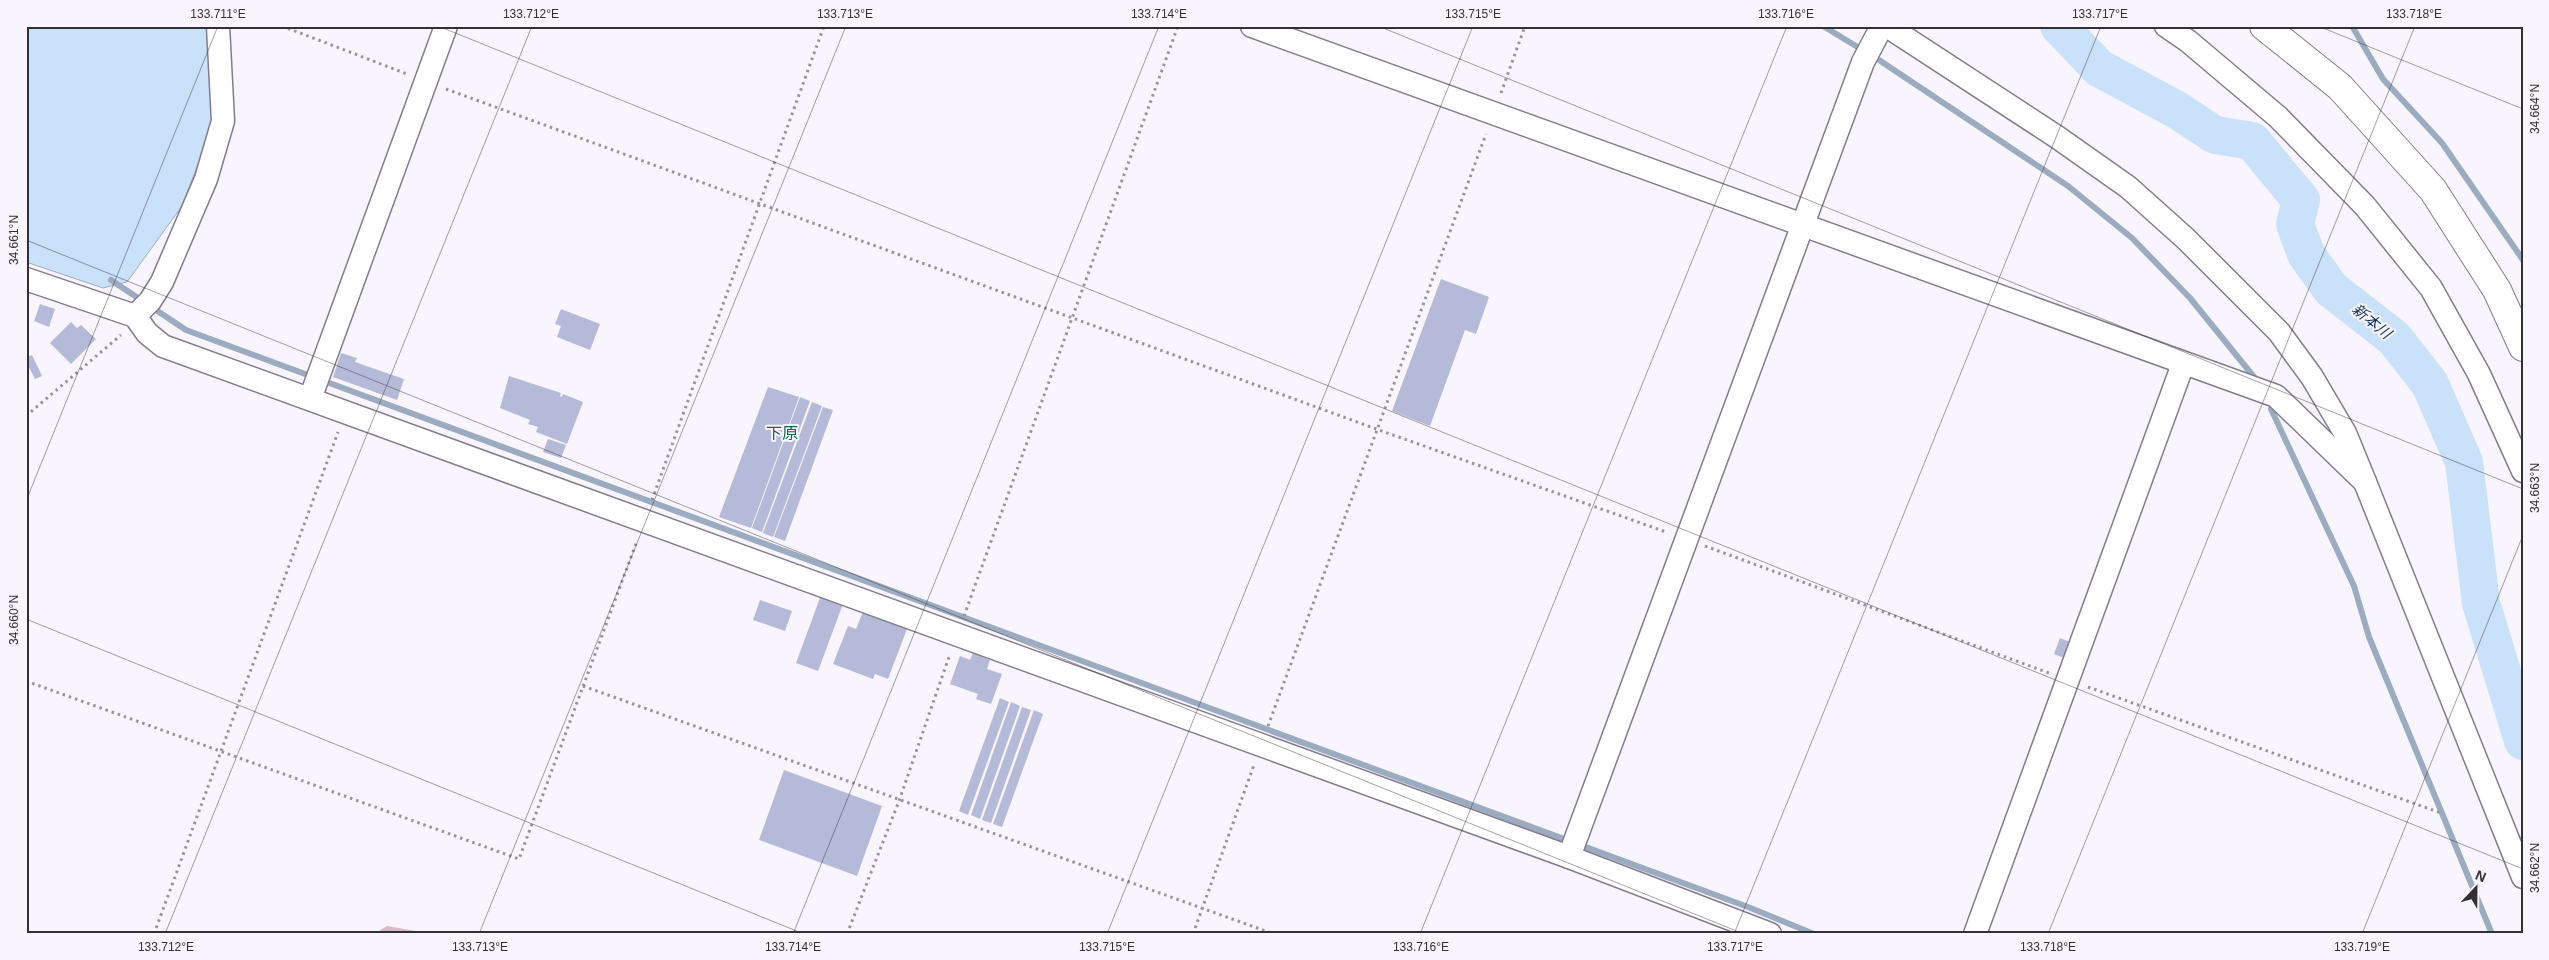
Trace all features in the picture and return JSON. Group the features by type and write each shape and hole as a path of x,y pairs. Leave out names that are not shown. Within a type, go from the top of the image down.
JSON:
{"street":[{"path":"135,316 150,301 162,282 206,179 223,122 218,26"},
{"path":"310,399 446,26"},
{"path":"1252,26 2276,396 2366,482"},
{"path":"1569,857 1864,62 1882,26"},
{"path":"1887,26 2057,137 2128,187 2186,239 2279,332 2312,377 2345,433 2523,877"},
{"path":"2166,26 2188,41 2278,117 2365,206 2431,288 2479,374 2523,471"},
{"path":"2264,26 2340,87 2433,190 2498,290 2523,347"},
{"path":"26,279 135,316 148,334 163,346 1569,857 1770,934"},
{"path":"1975,934 2184,364"}],"path":[{"path":"282,26 426,81 1379,430 1686,539 2068,680 2441,813"},
{"path":"26,680 519,859 645,521 824,26"},
{"path":"847,934 899,801 957,634 1178,26"},
{"path":"1193,934 1261,745 1379,430 1525,26"},
{"path":"26,416 120,337 135,316"},
{"path":"154,934 346,412"},
{"path":"583,686 1274,934"},
{"path":"26,931 34,934"}],"shaded area":[{"path":"387,926 433,934 374,934"}],"water":[{"path":"26,26 211,26 214,123 182,206 127,282 103,288 26,262"}],"building":[{"path":"1441,279 1489,297 1476,334 1465,330 1430,426 1392,411"},
{"path":"40,304 55,309 49,327 34,321"},
{"path":"561,309 600,324 590,350 557,337 561,326 555,324"},
{"path":"71,322 77,328 81,325 96,339 71,364 50,343"},
{"path":"341,353 357,358 355,362 404,379 397,400 333,377"},
{"path":"32,355 42,376 35,379 26,361 26,358"},
{"path":"509,376 561,393 560,396 562,397 563,394 583,402 567,444 536,432 538,427 528,424 530,420 500,408"},
{"path":"768,387 799,397 751,528 719,517"},
{"path":"800,397 810,401 762,532 752,528"},
{"path":"812,402 822,406 773,537 763,533"},
{"path":"823,407 833,410 785,541 774,537"},
{"path":"548,439 566,445 561,458 543,452"},
{"path":"821,595 843,604 818,671 796,663"},
{"path":"760,600 792,611 785,631 753,620"},
{"path":"863,612 907,629 888,679 875,674 873,679 833,664 848,626 856,629"},
{"path":"2060,638 2073,643 2067,659 2054,654"},
{"path":"973,653 990,660 987,669 1002,674 991,704 976,699 978,694 950,684 960,656 970,660"},
{"path":"1000,698 1009,702 968,815 959,811"},
{"path":"1011,702 1020,706 980,819 971,815"},
{"path":"1022,707 1031,710 991,823 982,820"},
{"path":"1034,710 1043,714 1002,827 993,824"},
{"path":"784,770 882,806 857,876 759,840"}],"waterway":[{"path":"1823,26 1879,60 2068,186 2132,238 2190,298 2254,377"},
{"name":"新本川","path":"2059,26 2099,68 2177,110 2215,135 2252,141 2301,200 2295,224 2306,254 2331,289 2394,338 2430,384 2464,462 2481,603 2523,741"},
{"path":"2352,26 2383,79 2442,143 2523,260"},
{"path":"111,280 186,330 1748,907 1814,934"},
{"path":"2271,409 2354,586 2369,637 2492,934"}],"district":[{"name":"下原","path":"782,433"}]}
